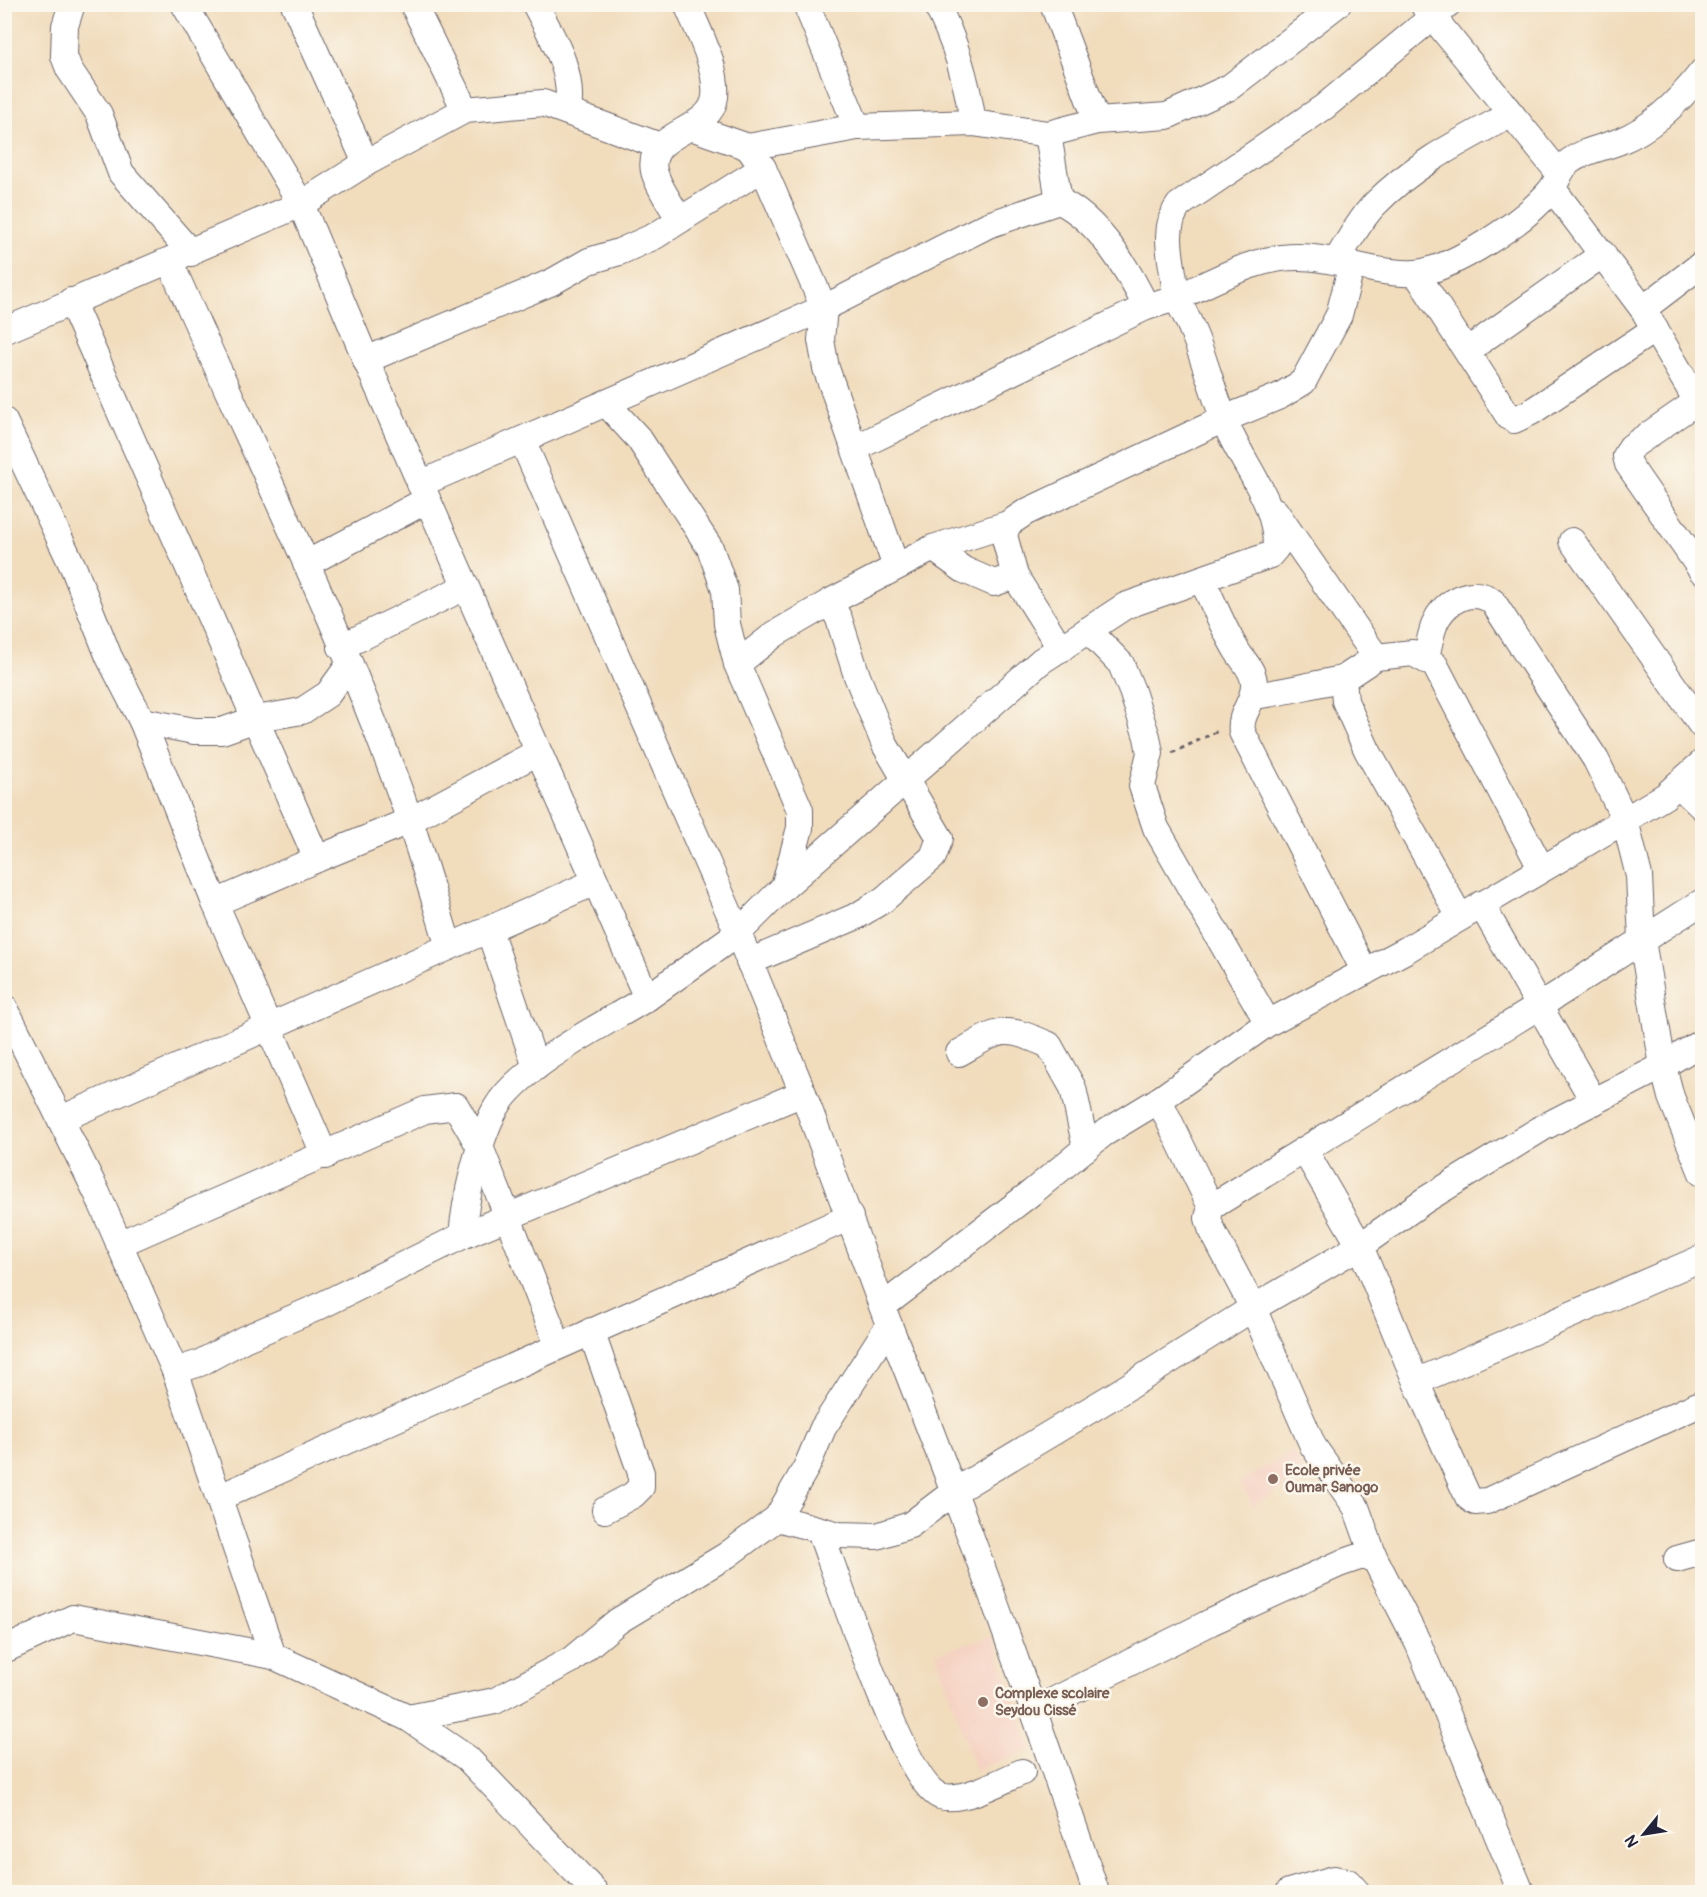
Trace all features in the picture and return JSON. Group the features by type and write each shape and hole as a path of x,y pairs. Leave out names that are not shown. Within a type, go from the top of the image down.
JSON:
{"street":[{"path":"72,4 65,26 64,56 69,69 99,114 121,173 181,257 345,656 410,821 449,947"},
{"path":"184,4 301,204 366,360 647,998"},
{"path":"294,4 366,163"},
{"path":"412,4 465,110"},
{"path":"535,4 564,62 571,94 568,111"},
{"path":"680,220 654,172 654,158 660,146 691,127 709,111 715,98 712,70 687,4"},
{"path":"806,4 856,127"},
{"path":"936,4 948,27 968,86 973,123"},
{"path":"1053,4 1097,121"},
{"path":"691,127 748,147 856,127 973,123 1048,134 1097,121 1167,116 1230,87 1338,4"},
{"path":"1376,657 1267,500 1224,419 1196,336 1176,298 1167,228 1179,205 1324,107 1435,9 1511,114 1603,254 1649,319 1700,404 1631,447 1626,456 1628,464 1702,571"},
{"path":"855,448 1146,307 1176,298 1267,260 1300,257 1416,273 1454,261 1503,231 1537,206 1576,158 1591,150 1622,141 1655,120 1685,94 1702,72"},
{"path":"4,331 301,204 366,163 465,110 543,103 635,139 660,146"},
{"path":"737,664 775,634 830,602 933,548 1008,524 1026,512 1224,419 1280,396 1303,382 1339,315 1344,263 1374,205 1405,178 1446,149 1511,114"},
{"path":"1048,134 1059,201"},
{"path":"748,147 763,168 824,308 821,340 826,368 873,506 897,567"},
{"path":"366,360 552,282 589,261 619,252 654,236 763,168"},
{"path":"306,564 424,492 522,440 824,308 988,225 1059,201 1069,206 1110,245 1134,280 1146,307"},
{"path":"1468,350 1603,254"},
{"path":"1416,273 1468,350 1509,417 1514,420 1531,412 1649,319 1702,264"},
{"path":"71,301 317,859"},
{"path":"606,403 639,439 710,548 725,590 727,624 737,664 800,810 796,846 784,887"},
{"path":"4,422 74,569 109,657 142,721 215,903 325,1156"},
{"path":"522,440 738,933 803,1093 955,1491 1035,1710 1096,1893"},
{"path":"462,1236 465,1201 481,1149 496,1108 516,1084 536,1067 647,998 738,933 784,887 1041,661 1125,606 1270,555 1276,548 1276,531 1267,500"},
{"path":"1008,524 1004,535 1015,576 1060,649"},
{"path":"1572,541 1702,726"},
{"path":"933,548 964,570 994,583 1015,576"},
{"path":"1202,579 1237,652 1251,672 1254,684 1252,696 1240,720 1249,747 1365,972"},
{"path":"142,721 194,731 222,731 256,719 302,711 315,705 328,694 345,656 465,587"},
{"path":"1426,658 1437,618 1449,605 1471,594 1484,595 1493,602 1596,760 1625,820 1639,876 1642,940 1663,1066 1671,1097 1702,1173"},
{"path":"749,962 857,916 883,900 933,857 940,838 885,745 857,676 839,619 830,602"},
{"path":"1088,630 1121,664 1132,691 1150,753 1142,786 1156,828 1268,1023"},
{"path":"1252,696 1284,693 1312,684 1343,679 1376,657 1413,653 1426,658 1441,676 1541,868"},
{"path":"1343,679 1345,701 1367,750 1470,911 1541,1005 1594,1102"},
{"path":"215,903 410,821 538,752"},
{"path":"408,1718 495,1701 572,1660 618,1621 727,1554 777,1518 807,1466 823,1428 886,1315 1103,1134 1159,1100 1268,1023 1365,972 1625,820 1678,784 1702,763"},
{"path":"1678,784 1702,807"},
{"path":"61,1119 595,882"},
{"path":"1211,1207 1541,1005 1702,902"},
{"path":"489,930 536,1067"},
{"path":"4,1005 61,1119 175,1371 273,1656"},
{"path":"959,1053 992,1034 1009,1030 1049,1045 1073,1088 1086,1148"},
{"path":"777,1518 820,1532 839,1535 877,1536 910,1524 955,1491 1253,1308 1360,1246 1425,1200 1544,1127 1663,1066 1702,1042"},
{"path":"175,1371 200,1363 244,1339 316,1308 462,1236 803,1093"},
{"path":"1159,1100 1211,1207 1208,1218 1211,1228 1253,1308 1313,1446 1356,1507 1374,1557 1418,1642 1521,1893"},
{"path":"119,1244 325,1156 425,1110 447,1105 456,1106 481,1149 558,1345"},
{"path":"1305,1151 1360,1246 1416,1382 1468,1497 1475,1502 1487,1502 1702,1403"},
{"path":"220,1497 850,1217"},
{"path":"1416,1382 1702,1258"},
{"path":"591,1331 641,1473 641,1487 633,1495 604,1510"},
{"path":"820,1532 882,1701 902,1747 929,1788 940,1796 966,1796 1022,1772"},
{"path":"1677,1559 1702,1552"},
{"path":"1035,1710 1211,1622 1339,1564 1359,1557 1374,1557"},
{"path":"4,1650 73,1618 273,1656 408,1718 467,1758 595,1893"},
{"path":"1289,1893 1334,1879 1348,1882 1357,1893"}],"path":[{"path":"1145,766 1240,720"}],"shaded area":[{"name":"Ecole privée Oumar Sanogo","path":"1292,1451 1306,1475 1253,1506 1239,1483"},
{"name":"Complexe scolaire Seydou Cissé","path":"993,1636 1031,1750 975,1770 936,1653"}],"place":[{"name":"Ecole privée Oumar Sanogo","path":"1273,1479"},
{"name":"Complexe scolaire Seydou Cissé","path":"983,1702"}]}
